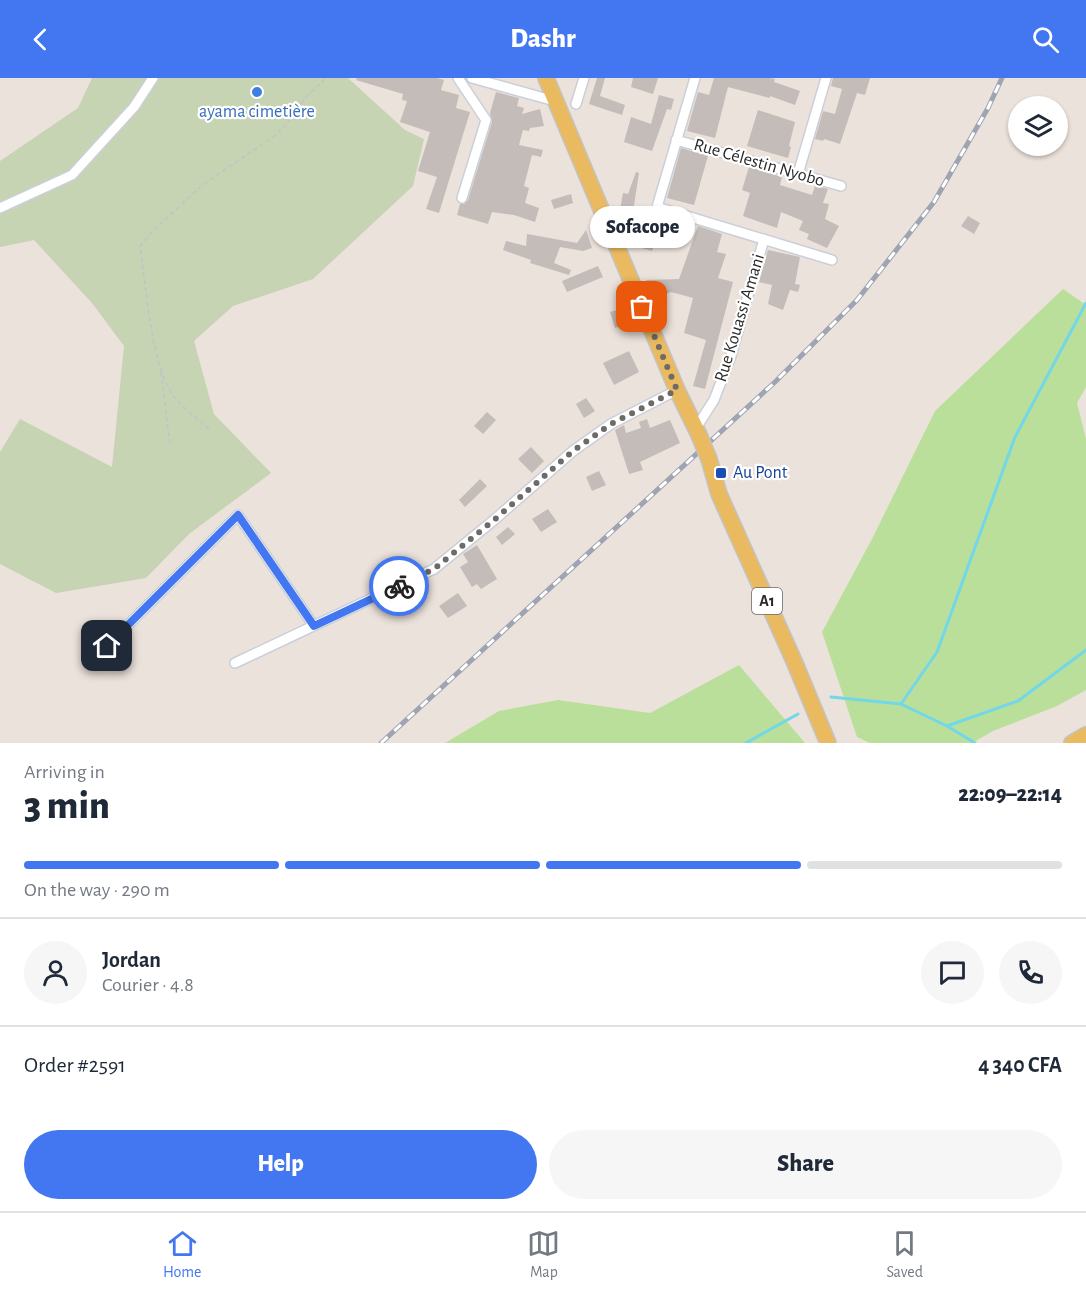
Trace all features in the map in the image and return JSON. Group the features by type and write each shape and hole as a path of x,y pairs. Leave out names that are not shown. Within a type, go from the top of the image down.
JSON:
{"main road":[{"name":"A1","path":"546,78 677,390 698,431 709,459 718,494 794,661 828,743"},
{"path":"1072,743 1086,735"}],"street":[{"path":"0,208 72,175 134,107 153,78"},
{"path":"458,78 486,120 462,198"},
{"path":"472,78 555,101"},
{"path":"576,104 584,78"},
{"path":"695,78 657,207 832,260"},
{"path":"798,174 826,78"},
{"name":"Rue Célestin Nyobo","path":"676,140 841,186"},
{"name":"Rue Kouassi Amani","path":"698,431 714,400 731,356 764,239"},
{"path":"236,663 434,569 573,451 611,424 677,390"},
{"path":"91,662 238,515 314,626"}],"path":[{"path":"170,445 141,246 152,232 201,186 273,137 285,126 306,97 327,78"},
{"path":"161,372 175,398 209,429"}],"green space":[{"path":"92,78 348,78 405,130 424,139 413,186 313,279 233,306 194,341 214,414 271,473 189,534 146,578 56,593 0,564 0,452 20,419 112,467 124,346 92,303 34,240 0,247 0,161 78,108"},
{"path":"1063,289 1086,305 1086,387 1077,403 1086,439 1086,690 1057,706 993,731 972,743 870,743 857,737 822,632 872,539 935,411"},
{"path":"739,665 805,743 445,743 499,711 558,700 650,713"}],"building":[{"path":"357,78 437,78 444,80 441,90 459,95 456,108 470,112 439,213 426,209 437,177 418,171 430,132 400,122 407,101 402,100 403,94 356,80"},
{"path":"597,78 605,78 600,96 625,105 622,115 589,104"},
{"path":"633,78 658,78 653,94 631,87"},
{"path":"714,78 769,78 800,91 795,105 770,96 770,98 728,87 715,138 687,131 698,92 709,95"},
{"path":"833,78 870,78 865,95 857,93 840,144 815,139 823,111 835,114 842,89 831,86"},
{"path":"496,92 519,98 517,106 524,108 522,114 540,109 544,126 530,128 529,131 523,130 519,145 543,150 541,157 532,155 524,186 529,188 525,203 539,208 535,222 514,215 492,212 488,224 457,215 460,204 468,200 492,122 490,113"},
{"path":"659,95 674,99 671,110 667,109 652,151 624,142 631,117 651,124"},
{"path":"758,110 795,122 788,158 747,146"},
{"path":"681,148 708,156 694,205 667,198"},
{"path":"749,167 782,177 780,185 812,195 815,186 828,189 823,203 829,204 825,219 839,226 827,248 807,239 809,234 799,230 803,221 781,212 777,228 743,216 750,193 742,190"},
{"path":"636,172 639,173 632,218 619,216 623,193 628,194"},
{"path":"571,194 573,203 554,209 551,200"},
{"path":"650,207 653,212 663,216 661,222 666,223 662,234 658,233 652,251 638,247"},
{"path":"968,216 980,223 974,234 961,226"},
{"path":"698,226 722,234 717,252 726,254 718,278 733,282 705,389 693,386 706,340 684,333 693,298 671,292 654,299 646,280 679,279"},
{"path":"586,230 592,248 583,251 560,247 554,263 571,270 569,275 530,263 531,260 503,250 506,241 526,246 527,234 577,243"},
{"path":"768,250 800,257 795,284 800,285 798,292 790,290 783,310 768,304 772,285 759,282"},
{"path":"598,266 603,277 567,292 562,281"},
{"path":"624,308 625,310 629,308 632,322 615,328 610,312"},
{"path":"629,351 639,372 614,385 603,363"},
{"path":"586,398 595,411 584,418 576,404"},
{"path":"487,412 496,420 483,434 474,426"},
{"path":"647,419 650,428 670,420 680,443 640,462 643,470 629,474 615,430 624,425 626,433 641,428 639,422"},
{"path":"531,447 544,461 532,473 518,459"},
{"path":"599,471 606,485 592,491 586,477"},
{"path":"480,479 487,486 465,507 459,500"},
{"path":"548,509 557,522 541,532 532,519"},
{"path":"508,527 515,534 502,545 496,537"},
{"path":"477,545 497,579 481,589 477,584 472,587 460,567 468,562 463,554"},
{"path":"458,593 467,606 448,618 439,606"}],"waterway":[{"path":"901,704 937,652 1015,437 1086,303"},
{"path":"831,697 901,704 947,726 1018,701 1086,650"},
{"path":"746,743 798,714"},
{"path":"947,726 975,743"}],"railway":[{"path":"381,743 775,382 857,300 934,202 988,108 1002,78"}],"way so far":[{"path":"399,586 434,569 573,451 611,424 677,390 642,307"}],"place":[{"name":"ayama cimetière","path":"257,92"},
{"name":"Sofacope","path":"642,307"},
{"name":"Au Pont","path":"721,473"}],"route":[{"path":"107,646 238,515 314,626 399,586"}]}
